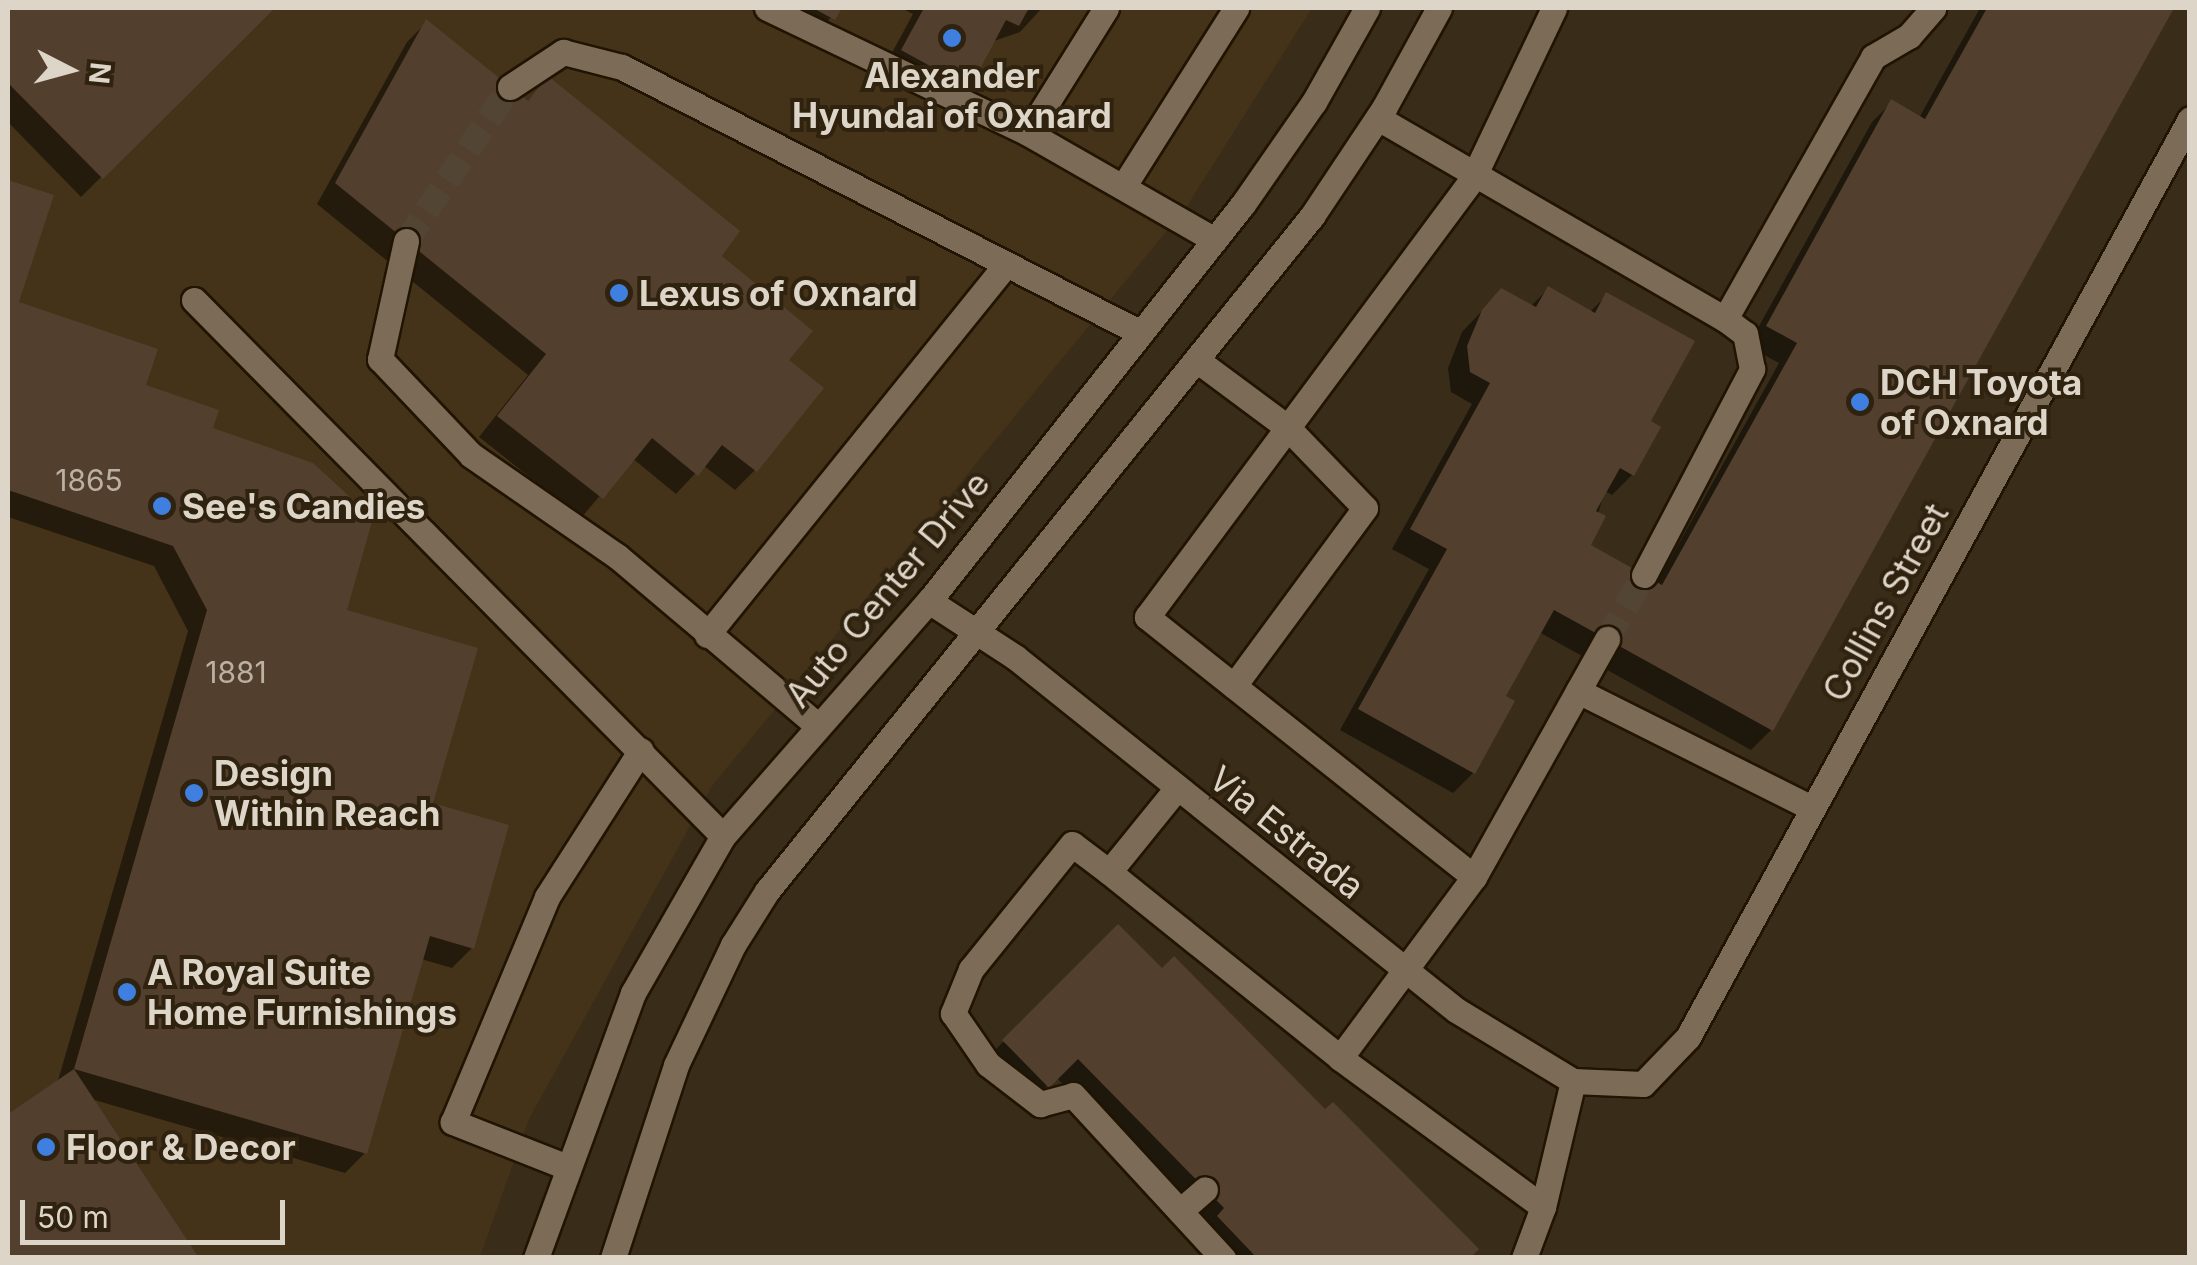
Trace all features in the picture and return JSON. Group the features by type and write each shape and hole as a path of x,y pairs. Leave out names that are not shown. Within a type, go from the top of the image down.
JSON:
{"street":[{"path":"767,8 1028,133 1214,240"},
{"path":"1028,133 1106,8"},
{"path":"1122,187 1236,8"},
{"name":"Auto Center Drive","path":"536,1258 633,993 724,836 817,725 929,602 1214,240 1314,102 1367,8"},
{"path":"613,1258 676,1065 733,945 766,891 978,635 1312,216 1378,118 1439,8"},
{"path":"1474,877 1146,616 1473,178 1554,8"},
{"path":"1725,319 1874,56 1909,36 1925,10"},
{"path":"510,86 563,52 622,67 1141,333"},
{"path":"1378,118 1473,178 1725,319 1745,334 1752,369 1644,575"},
{"name":"Collins Street","path":"1615,1086 1642,1084 1688,1037 2190,119"},
{"path":"406,241 380,359 472,455 618,556 817,725"},
{"path":"707,635 1006,266"},
{"path":"194,300 724,836"},
{"path":"1198,361 1286,426 1366,508 1234,686"},
{"name":"Via Estrada","path":"929,602 1177,788 1402,970 1573,1081 1615,1086"},
{"path":"1340,1058 1474,877 1607,640"},
{"path":"1578,691 1812,808"},
{"path":"567,1167 453,1122 547,897 642,750"},
{"path":"1109,872 1177,788"},
{"path":"1223,1258 1073,1095 1040,1104 988,1064 953,1013 971,969 1072,844 1340,1058 1543,1207"},
{"path":"1524,1258 1543,1207 1573,1081"},
{"path":"1180,1211 1205,1189"}],"shaded area":[{"path":"8,8 1312,8 1187,206 712,786 529,1119 480,1257 8,1257"}],"building":[{"path":"8,8 275,8 103,179 8,83"},
{"name":"Alexander Hyundai of Oxnard","path":"813,8 842,8 835,20"},
{"name":"Alexander Hyundai of Oxnard","path":"924,8 1029,8 1019,26 1006,20 970,88 901,50"},
{"name":"DCH Toyota of Oxnard","path":"1987,8 2174,8 1773,731 1554,610 1506,696 1515,701 1475,774 1358,709 1447,549 1410,529 1490,383 1470,372 1467,346 1482,310 1501,288 1536,307 1548,286 1595,313 1606,292 1695,341 1651,421 1661,427 1634,476 1620,468 1596,511 1606,516 1591,545 1662,585 1797,343 1766,326 1891,99 1925,119"},
{"name":"Lexus of Oxnard","path":"426,19 528,101 548,76 740,231 722,256 813,331 789,360 824,388 757,472 722,445 698,476 652,438 603,499 497,416 546,354 335,183"},
{"path":"8,180 54,195 19,302 158,349 146,385 219,410 213,428 313,463 373,518 347,610 478,648 433,803 509,825 474,949 430,936 367,1154 74,1069 207,610 173,546 8,490"},
{"path":"1118,924 1162,968 1174,956 1325,1109 1333,1102 1479,1249 1470,1258 1257,1258 1217,1216 1224,1208 1078,1059 1049,1088 1002,1040"},
{"path":"74,1069 199,1258 8,1258 8,1114"}],"tunnel":[{"path":"406,241 510,87"},
{"path":"1607,639 1644,575"}],"place":[{"name":"Alexander Hyundai of Oxnard","path":"952,38"},
{"name":"Lexus of Oxnard","path":"619,293"},
{"name":"DCH Toyota of Oxnard","path":"1860,402"},
{"name":"See's Candies","path":"162,506"},
{"name":"Design Within Reach","path":"194,793"},
{"name":"A Royal Suite Home Furnishings","path":"127,992"},
{"name":"Floor & Decor","path":"46,1147"}]}
